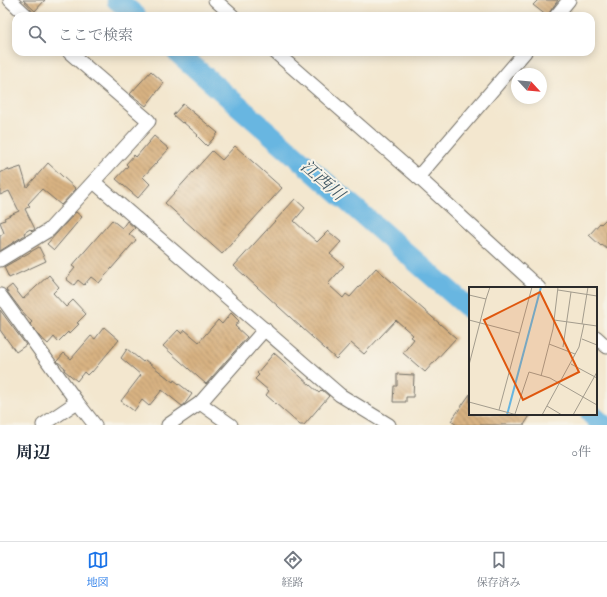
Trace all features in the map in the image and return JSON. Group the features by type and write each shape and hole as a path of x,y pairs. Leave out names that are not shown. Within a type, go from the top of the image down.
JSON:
{"street":[{"path":"10,0 23,12"},
{"path":"215,0 228,12"},
{"path":"560,12 570,0"},
{"path":"0,260 49,230 149,121 74,56"},
{"path":"280,56 418,177 538,287"},
{"path":"418,177 522,56"},
{"path":"94,182 340,394 389,425"},
{"path":"0,295 95,425"},
{"path":"168,425 200,403 264,329"},
{"path":"597,338 607,347"},
{"path":"43,425 77,402"},
{"path":"200,403 231,425"}],"building":[{"path":"23,0 45,0 35,11"},
{"path":"538,0 558,0 550,12 542,12 533,5"},
{"path":"151,71 164,83 146,106 130,94"},
{"path":"183,104 218,133 207,146 197,136 198,135 173,115"},
{"path":"154,136 169,149 143,177 150,184 138,198 116,179 128,166 126,164 134,155 136,157"},
{"path":"235,146 282,188 222,254 165,203 212,151 222,160"},
{"path":"48,163 76,189 61,205 42,189 28,204 30,206 25,209 35,229 32,231 30,229 24,233 25,235 0,251 0,236 4,233 0,222 5,220 4,218 19,211 9,191 0,195 0,173 8,169 9,171 21,167 27,187"},
{"path":"295,199 305,208 294,221 317,242 328,231 341,242 330,254 344,266 328,284 343,298 346,294 350,297 376,268 456,338 425,372 403,353 414,339 411,337 413,335 396,320 364,354 351,343 336,359 234,266"},
{"path":"76,212 82,217 54,250 47,244"},
{"path":"607,218 607,249 602,245 601,246 589,235"},
{"path":"112,220 122,228 127,221 135,228 129,234 136,240 99,283 91,277 84,285 78,280 74,285 66,279 75,268 72,266"},
{"path":"39,247 46,261 9,278 4,267"},
{"path":"49,275 59,287 53,293 66,307 73,300 86,314 69,334 68,332 58,342 54,337 48,344 39,336 30,324 32,322 6,290 12,285 23,299"},
{"path":"0,310 26,345 16,352 0,330"},
{"path":"231,313 239,321 235,326 247,337 206,384 163,346 178,330 182,334 185,330 199,342 218,320 222,324"},
{"path":"104,327 119,340 92,372 91,371 87,375 84,372 77,381 64,370 65,368 57,361 64,353 71,359 91,336 95,339"},
{"path":"127,349 143,362 145,360 173,382 174,380 192,394 184,405 182,406 162,390 149,406 142,400 134,411 121,401 141,375 121,358"},
{"path":"274,353 319,393 322,390 329,396 304,425 300,425 266,395 269,391 255,379 259,375 257,373"},
{"path":"397,374 414,375 413,397 406,397 406,402 393,402 394,386 397,386"},
{"path":"469,395 469,415 530,415 524,425 457,425 451,421"}],"waterway":[{"name":"江西川","path":"117,0 131,12"},
{"name":"江西川","path":"182,56 469,308"},
{"name":"江西川","path":"592,415 603,425"}]}
